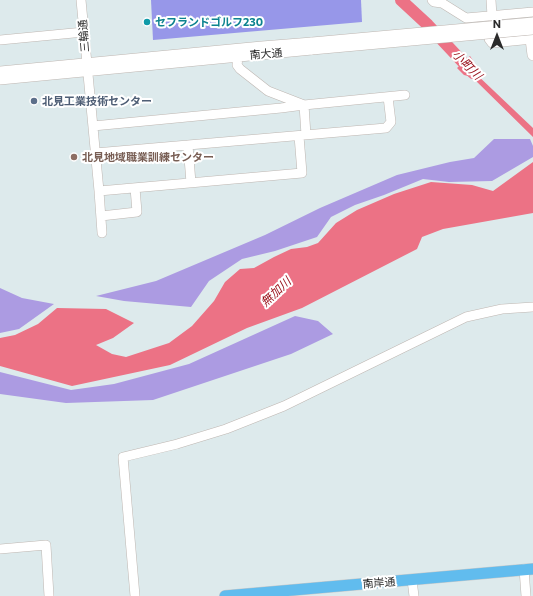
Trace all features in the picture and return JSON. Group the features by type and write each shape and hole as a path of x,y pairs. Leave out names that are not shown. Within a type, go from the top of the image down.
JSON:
{"main road":[{"name":"南岸通","path":"225,596 290,593 528,569"}],"street":[{"name":"三輪通","path":"81,0 102,233"},
{"path":"432,0 434,2 442,3 466,18 533,12"},
{"path":"491,0 489,39 492,43 532,36 533,56"},
{"name":"南大通","path":"0,80 87,67 312,46 533,22"},
{"path":"0,40 84,32"},
{"name":"南大通","path":"312,46 532,36"},
{"path":"239,52 237,65 252,79 268,91 304,104"},
{"name":"南大通","path":"0,71 87,67"},
{"path":"93,126 405,95"},
{"path":"95,153 386,128 391,122 388,97"},
{"path":"99,191 302,173 304,104"},
{"path":"188,145 190,183"},
{"path":"101,216 137,212 135,188"},
{"path":"135,596 123,457 177,444 226,429 284,406 466,317 502,309 533,307"},
{"path":"0,549 46,544 49,596"},
{"path":"526,596 528,569"},
{"path":"412,580 414,596"}],"shaded area":[{"path":"151,0 361,0 362,22 153,40"},
{"path":"494,139 530,139 533,146 533,157 492,181 449,182 423,179 355,205 331,217 317,237 275,251 242,259 209,281 191,307 124,301 96,296 156,281 265,235 320,208 397,175 450,162 474,158"},
{"path":"0,288 22,298 54,304 19,329 0,333"},
{"path":"295,316 318,321 333,334 291,354 153,400 66,403 0,394 0,372 71,390 114,384 189,364"}],"water":[{"path":"470,56 474,62 472,67 474,72 533,128 533,137 472,77 464,75 457,68"},
{"name":"無加川","path":"533,162 533,213 443,229 422,237 417,249 302,308 247,328 170,365 72,386 0,366 0,338 15,335 38,324 57,308 106,309 134,323 113,338 96,345 112,354 126,357 169,343 192,326 214,301 225,282 240,269 254,268 291,249 307,247 318,243 336,223 357,210 394,194 431,182 472,185 493,191"}],"waterway":[{"name":"小町川","path":"401,0 428,25 473,73"}],"place":[{"name":"セフランドゴルフ230","path":"147,22"},
{"name":"北見工業技術センター","path":"34,101"},
{"name":"北見地域職業訓練センター","path":"74,157"}]}
